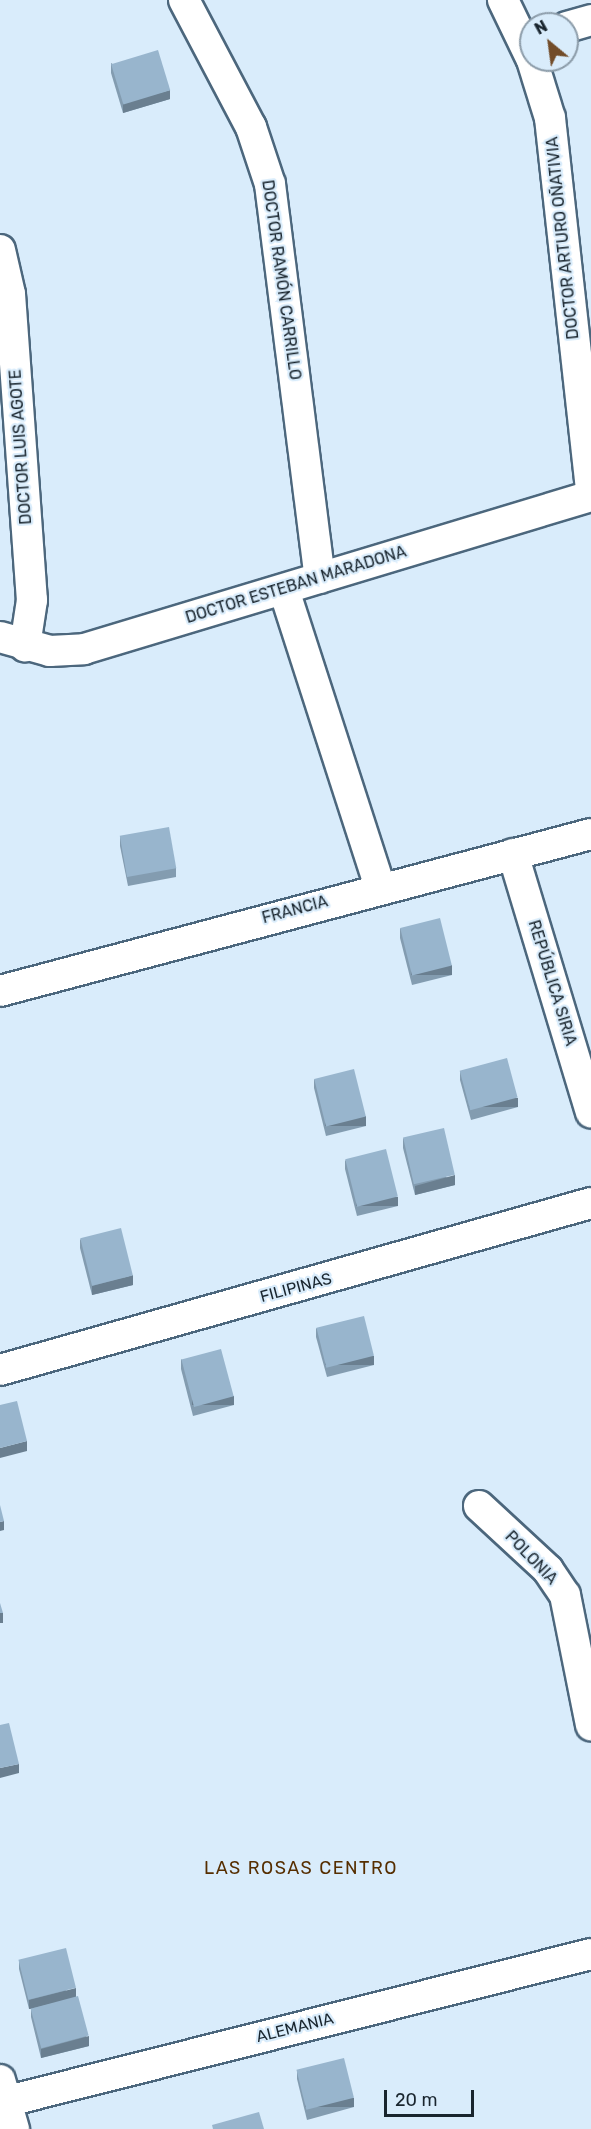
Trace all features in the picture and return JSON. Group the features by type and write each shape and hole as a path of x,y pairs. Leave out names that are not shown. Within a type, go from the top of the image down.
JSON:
{"street":[{"name":"DOCTOR RAMÓN CARRILLO","path":"184,0 251,127 270,184 320,578"},
{"name":"DOCTOR ARTURO OÑATIVIA","path":"503,0 519,30"},
{"name":"DOCTOR ARTURO OÑATIVIA","path":"536,72 550,118 591,490"},
{"name":"DOCTOR LUIS AGOTE","path":"0,250 10,294 33,600 12,642"},
{"name":"DOCTOR ESTEBAN MARADONA","path":"12,642 84,649 591,496"},
{"path":"284,590 380,887"},
{"name":"FRANCIA","path":"0,991 380,887 591,834"},
{"name":"REPÚBLICA SIRIA","path":"513,854 591,1113"},
{"name":"FILIPINAS","path":"0,1370 591,1203"},
{"name":"POLONIA","path":"478,1506 548,1570 566,1595 591,1725"},
{"name":"ALEMANIA","path":"5,2104 591,1954"}],"building":[{"path":"158,50 170,90 123,104 111,64"},
{"path":"169,827 176,868 127,877 120,836"},
{"path":"440,918 452,966 412,975 400,928"},
{"path":"507,1058 518,1098 470,1110 460,1071"},
{"path":"354,1069 366,1117 326,1126 314,1079"},
{"path":"444,1128 455,1175 414,1184 403,1137"},
{"path":"386,1149 398,1197 357,1207 345,1159"},
{"path":"121,1228 133,1276 92,1286 80,1238"},
{"path":"364,1316 374,1356 326,1368 316,1328"},
{"path":"221,1349 234,1396 194,1407 181,1360"},
{"path":"17,1401 27,1441 0,1448 0,1405"},
{"path":"0,1505 4,1521 0,1522"},
{"path":"9,1723 19,1764 0,1768 0,1725"},
{"path":"66,1948 76,1988 28,2000 18,1960"},
{"path":"78,1996 89,2036 41,2048 31,2009"},
{"path":"344,2058 354,2098 306,2110 296,2070"},
{"path":"259,2112 264,2129 213,2129 212,2125"}],"district":[{"name":"LAS ROSAS CENTRO","path":"301,1868"}]}
